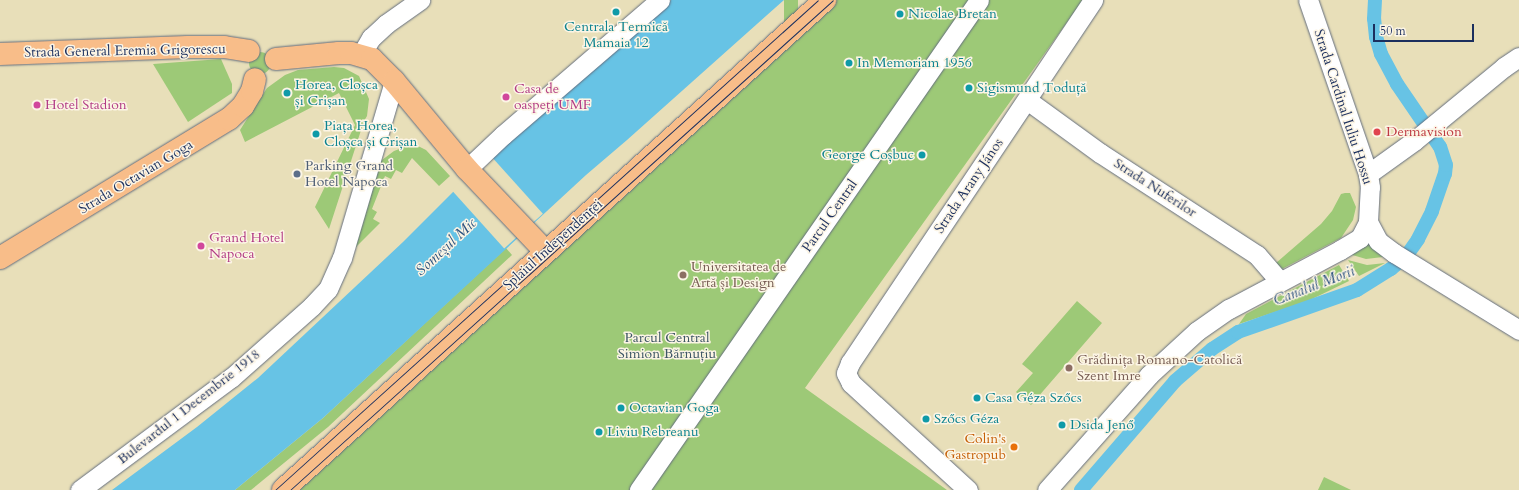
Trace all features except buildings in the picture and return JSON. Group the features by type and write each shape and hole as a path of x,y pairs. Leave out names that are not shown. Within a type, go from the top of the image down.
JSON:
{"main road":[{"name":"Splaiul Independenței","path":"283,490 545,251 825,0"},
{"name":"Strada General Eremia Grigorescu","path":"0,54 188,47 224,47 250,51"},
{"path":"258,47 267,48 276,59 277,64 273,74 264,80 255,79 249,76 244,68 244,59 250,51 258,47"},
{"path":"276,59 326,53 351,53 361,55 376,62 471,172 545,251"},
{"name":"Strada Octavian Goga","path":"0,258 229,120 243,106 252,91 255,79"}],"street":[{"path":"361,55 371,38 392,20 420,0"},
{"path":"471,172 503,135 660,0"},
{"name":"Parcul Central","path":"639,490 979,0"},
{"name":"Strada Arany János","path":"968,490 851,383 846,373 850,363 1093,0"},
{"name":"Strada Cardinal Iuliu Hossu","path":"1047,490 1149,375 1171,354 1214,318 1280,280 1340,250 1360,238 1368,222 1370,187 1368,174 1308,0"},
{"path":"1368,174 1428,131 1504,67 1519,57"},
{"name":"Bulevardul 1 Decembrie 1918","path":"80,490 231,378 312,306 328,289 342,258 394,82"},
{"name":"Strada Nuferilor","path":"1027,100 1100,153 1257,255 1280,280"},
{"path":"1368,222 1378,241 1394,253 1411,265 1519,330"}],"green space":[{"path":"784,0 798,0 798,322 784,322"},
{"name":"Parcul Central Simion Bărnuțiu","path":"836,0 1083,0 805,388 947,490 295,490 619,194"},
{"path":"260,52 264,53 270,59 270,67 264,73 260,74 256,73 250,67 249,63 250,59 256,53"},
{"path":"221,59 232,84 232,93 188,122 153,64"},
{"path":"334,67 344,68 359,76 369,99 367,116 364,121 329,229 315,207 355,125 339,93 245,142 240,130 267,88 285,75 298,70"},
{"path":"416,145 426,150 450,176 439,186 412,158 402,173 396,170 391,179 385,176 372,209 377,212 373,219 380,223 351,252 376,168 382,160 394,151 407,146"},
{"path":"1350,193 1356,207 1353,220 1341,238 1280,270 1276,263 1321,224 1332,211 1341,194"},
{"path":"1369,242 1383,257 1366,259 1349,254"},
{"path":"506,248 512,255 328,427 251,490 235,490 323,418"},
{"path":"1348,260 1367,265 1385,263 1359,276"},
{"path":"1339,265 1349,281 1308,301 1239,324 1246,314"},
{"path":"1077,301 1102,323 1031,405 1016,392 1033,373 1022,364"},
{"path":"1324,477 1351,490 1318,490"}],"water":[{"name":"Someșul Mic","path":"671,0 784,0 586,175 323,418 235,490 112,490 197,427 258,378 403,242 460,185"}],"pier":[{"path":"490,155 543,214 504,249 451,190"}],"waterway":[{"name":"Canalul Morii","path":"1081,490 1175,381 1212,349 1238,332 1357,290 1391,269 1407,255 1418,239 1432,211 1445,174 1446,165 1440,147 1397,84 1381,54 1376,37 1374,19 1375,0"}],"tram line":[{"path":"275,490 818,0"},
{"path":"290,490 833,0"}],"place":[{"name":"Centrala Termică Mamaia 12","path":"616,12"},
{"name":"Nicolae Bretan","path":"900,14"},
{"name":"In Memoriam 1956","path":"849,63"},
{"name":"Sigismund Toduță","path":"969,88"},
{"name":"Horea, Cloșca și Crișan","path":"287,93"},
{"name":"Casa de oaspeți UMF","path":"506,97"},
{"name":"Hotel Stadion","path":"37,105"},
{"name":"Dermavision","path":"1377,132"},
{"name":"Piața Horea, Cloșca și Crișan","path":"316,134"},
{"name":"George Coșbuc","path":"922,155"},
{"name":"Parking Grand Hotel Napoca","path":"297,174"},
{"name":"Grand Hotel Napoca","path":"201,246"},
{"name":"Universitatea de Artă și Design","path":"683,275"},
{"name":"Grădinița Romano-Catolică Szent Imre","path":"1069,368"},
{"name":"Casa Géza Szőcs","path":"977,398"},
{"name":"Octavian Goga","path":"621,408"},
{"name":"Szőcs Géza","path":"926,419"},
{"name":"Dsida Jenő","path":"1062,425"},
{"name":"Liviu Rebreanu","path":"599,432"},
{"name":"Colin's Gastropub","path":"1014,447"}]}
